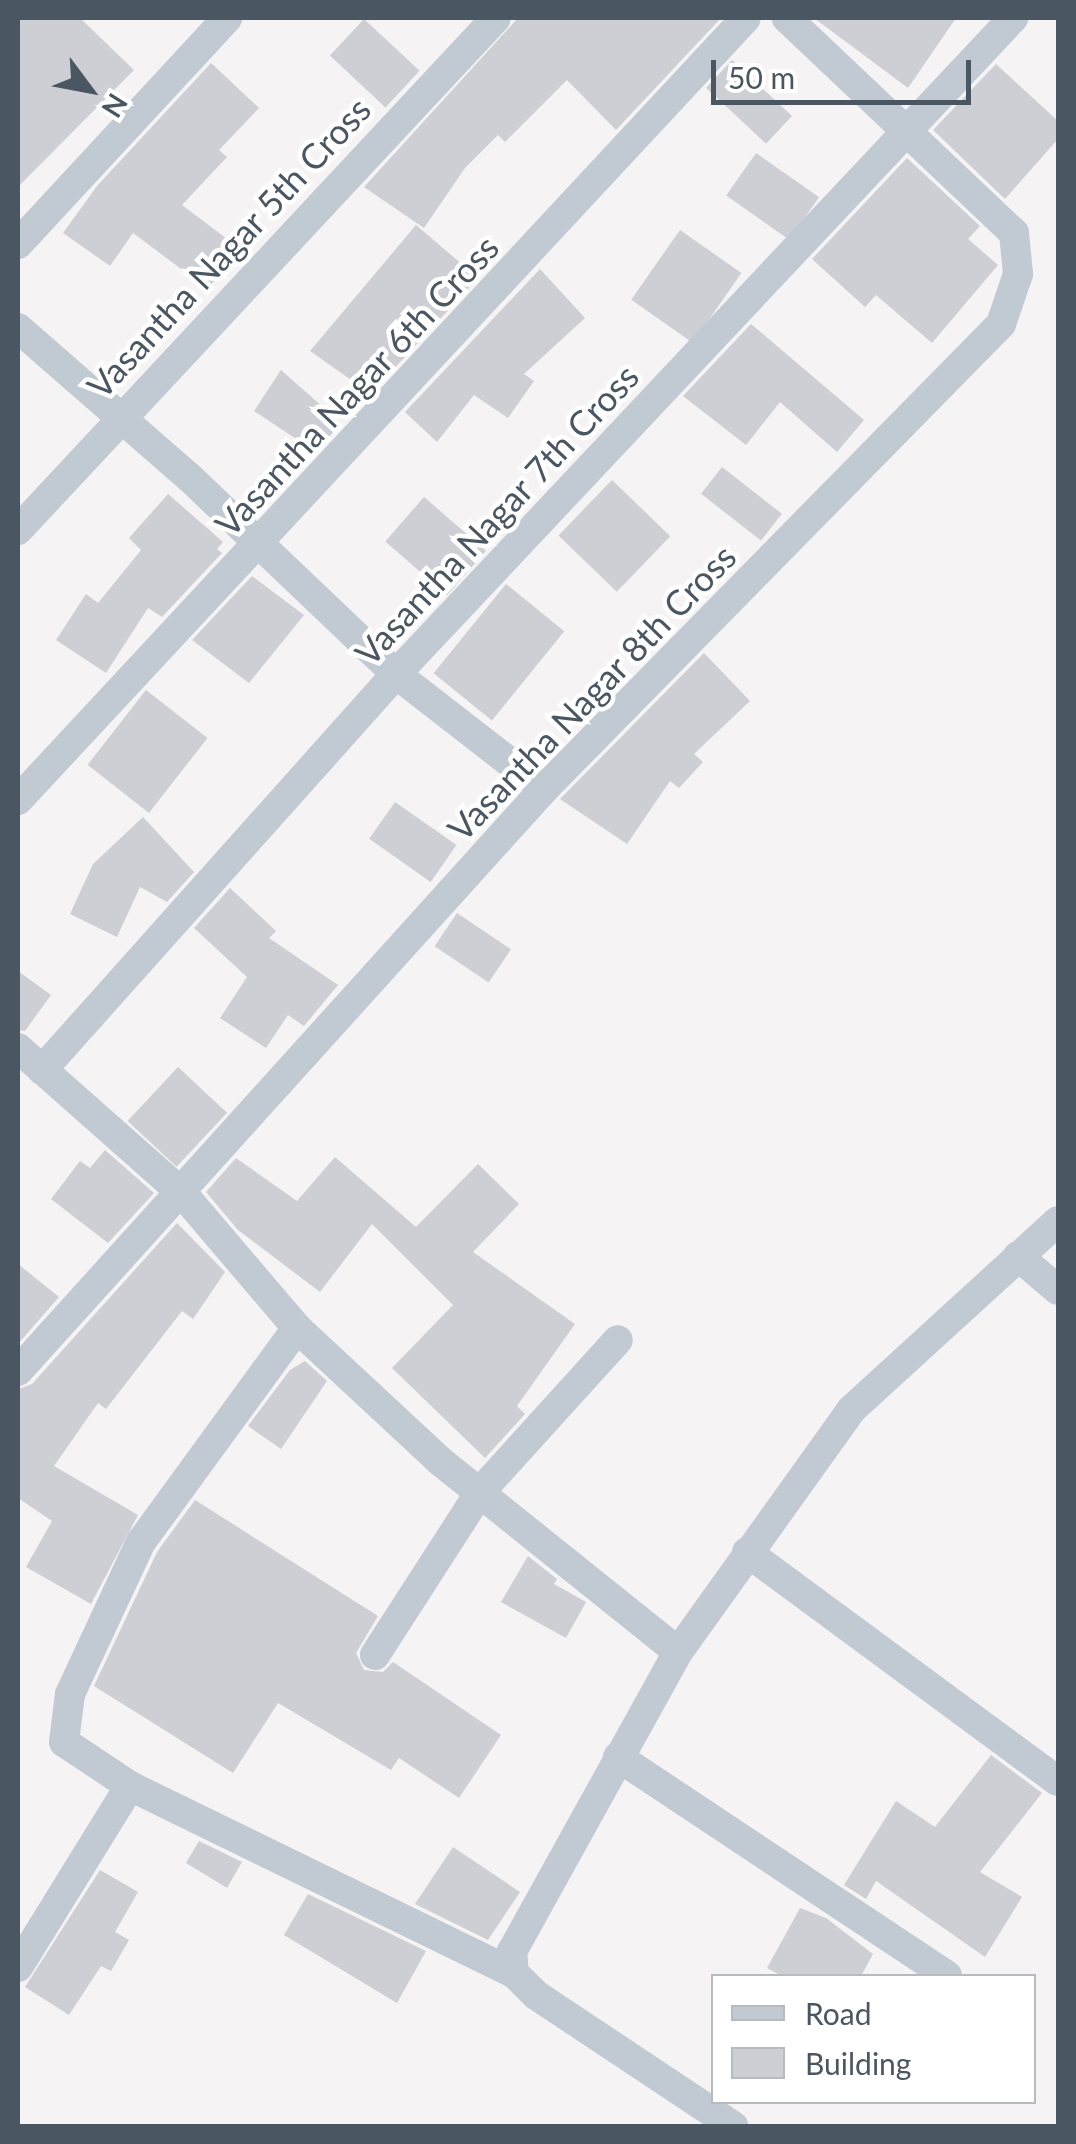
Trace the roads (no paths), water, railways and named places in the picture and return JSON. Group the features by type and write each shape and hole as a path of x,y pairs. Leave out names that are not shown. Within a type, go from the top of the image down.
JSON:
{"street":[{"path":"18,244 228,18"},
{"name":"Vasantha Nagar 5th Cross","path":"18,530 120,416 496,18"},
{"name":"Vasantha Nagar 6th Cross","path":"18,800 259,546 746,18"},
{"path":"786,18 910,130"},
{"name":"Vasantha Nagar 7th Cross","path":"42,1070 396,674 1014,18"},
{"name":"Vasantha Nagar 8th Cross","path":"18,1371 183,1194 544,789 1002,324 1018,274 1014,232 910,130"},
{"path":"18,328 120,416 396,674 544,789"},
{"path":"18,1048 183,1194 298,1328 480,1492 678,1652"},
{"path":"514,1973 512,1952 522,1928 678,1652 747,1552 851,1410 1058,1221"},
{"path":"1018,1256 1058,1290"},
{"path":"298,1328 141,1542 70,1694 64,1742 130,1786 514,1973 536,1995 733,2126"},
{"path":"375,1654 480,1492 618,1340"},
{"path":"747,1552 1058,1781"},
{"path":"618,1757 944,1974"},
{"path":"18,1967 130,1786"}]}
